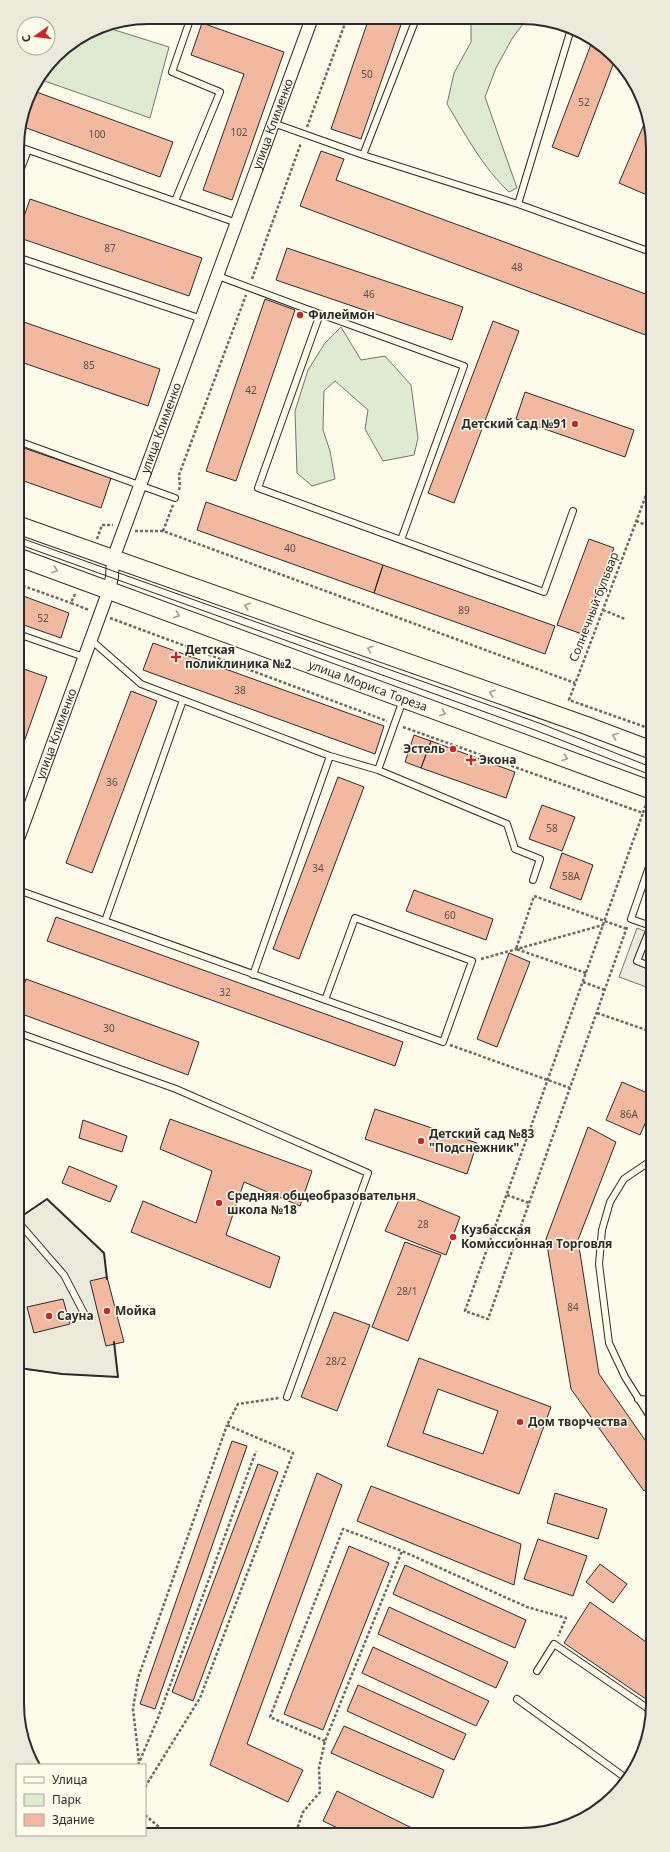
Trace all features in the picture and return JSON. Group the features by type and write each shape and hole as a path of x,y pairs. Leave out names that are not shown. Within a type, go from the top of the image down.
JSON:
{"street":[{"name":"улица Клименко","path":"24,821 109,590 112,577 113,559 310,24"},
{"path":"24,527 585,725 646,748"},
{"name":"улица Мориса Тореза","path":"24,559 404,698 646,795"}],"lane":[{"path":"175,201 220,92 172,72 189,24"},
{"path":"363,155 414,24"},
{"path":"518,204 569,33"},
{"path":"273,123 363,155 518,204 646,250"},
{"path":"24,149 237,223"},
{"path":"24,161 28,150"},
{"path":"24,259 202,320"},
{"path":"218,276 464,366 401,540"},
{"path":"320,314 258,488 544,592 573,510"},
{"path":"24,443 175,498"},
{"path":"24,637 84,656"},
{"path":"91,640 141,684 330,756 378,770 507,824 515,849 540,859 533,880"},
{"path":"378,770 404,698"},
{"path":"105,921 183,700"},
{"path":"253,975 330,756"},
{"path":"646,877 630,918 646,924"},
{"path":"24,892 253,975 443,1042 472,961 355,918 325,1000"},
{"path":"646,939 638,961 646,964"},
{"path":"24,1035 176,1090 368,1173 287,1397"},
{"path":"646,1164 624,1178 610,1202 602,1230 599,1264 609,1343 625,1377 646,1411"},
{"path":"24,1229 64,1275 86,1317"},
{"path":"638,1399 646,1400"},
{"path":"537,1671 554,1644 646,1707"},
{"path":"518,1699 623,1775"}],"path":[{"path":"163,531 180,486 179,475 345,24"},
{"name":"Солнечный бульвар","path":"646,495 569,700 646,727"},
{"path":"636,521 646,525"},
{"path":"92,551 102,525 119,526 138,532 163,531 575,683"},
{"path":"72,603 81,580"},
{"path":"24,586 395,724 643,813"},
{"path":"603,610 625,619"},
{"path":"630,918 488,1319 465,1311 646,804"},
{"path":"516,949 534,896 627,929"},
{"path":"472,961 603,925"},
{"path":"516,949 586,973"},
{"path":"582,982 605,990"},
{"path":"597,1013 646,1030"},
{"path":"443,1042 570,1088"},
{"path":"507,1195 529,1203"},
{"path":"139,1761 133,1709 138,1678 227,1425 238,1404 287,1397"},
{"path":"146,1785 200,1698 293,1453 227,1425"},
{"path":"138,1764 160,1710 256,1450"},
{"path":"325,1741 270,1717 343,1529 402,1551 527,1607 566,1618 554,1644"},
{"path":"297,1828 303,1812 320,1792 319,1768 325,1741 402,1551"},
{"path":"146,1816 161,1828"}],"green space":[{"path":"471,24 523,24 513,37 496,68 485,97 517,188 509,192 483,162 447,104 454,73 471,42"},
{"path":"112,29 169,47 150,118 44,81 55,66 79,45 101,33"},
{"path":"341,327 361,360 385,356 411,385 418,438 414,455 383,461 365,429 368,410 335,381 324,391 323,430 330,451 335,479 312,486 297,473 295,411 308,370 325,343"}],"shaded area":[{"path":"637,928 646,932 646,987 619,977"},
{"path":"47,1199 104,1253 118,1377 62,1374 24,1369 24,1215"}],"building":[{"path":"202,24 284,52 232,200 203,190 244,74 191,55"},
{"path":"367,24 401,24 361,139 331,129"},
{"path":"591,46 613,64 578,157 552,147"},
{"path":"37,92 173,142 160,177 26,128 28,116"},
{"path":"644,124 646,148 646,195 619,183"},
{"path":"321,151 344,159 336,180 646,294 646,335 300,206"},
{"path":"30,199 202,258 189,296 24,239 24,217"},
{"path":"287,248 463,307 452,340 276,280"},
{"path":"265,299 295,310 236,481 206,471"},
{"path":"493,321 519,331 454,503 428,493"},
{"path":"24,322 160,369 148,406 24,363"},
{"name":"Детский сад №91","path":"525,392 634,430 625,457 516,419"},
{"path":"24,448 111,478 101,508 24,481"},
{"path":"206,502 383,565 374,593 197,530"},
{"path":"589,539 614,548 582,634 557,625"},
{"path":"383,565 555,626 545,654 374,593"},
{"path":"24,596 69,613 61,638 24,625"},
{"path":"153,643 384,726 375,754 143,670"},
{"path":"24,669 47,677 24,742"},
{"path":"131,691 157,701 92,873 66,863"},
{"path":"414,735 431,741 421,768 405,762"},
{"path":"431,741 515,772 506,798 421,768"},
{"path":"338,777 364,787 299,959 273,949"},
{"path":"542,805 575,817 562,851 529,839"},
{"path":"562,853 593,865 581,900 550,888"},
{"path":"414,890 493,919 486,940 406,911"},
{"path":"56,917 403,1042 395,1066 47,941"},
{"path":"509,953 530,962 497,1047 477,1039"},
{"path":"26,979 199,1042 188,1075 24,1015 24,985"},
{"path":"622,1082 646,1092 646,1122 640,1135 606,1120"},
{"name":"Детский сад №83 \"Подснежник\"","path":"375,1109 477,1143 467,1174 365,1139"},
{"name":"Средняя общеобразовательня школа №18","path":"170,1119 312,1171 300,1206 244,1182 226,1235 280,1257 270,1288 131,1232 143,1201 196,1223 212,1171 160,1149"},
{"path":"83,1120 127,1136 122,1152 79,1138"},
{"path":"588,1127 616,1142 578,1240 599,1374 646,1441 646,1490 644,1491 571,1389 546,1239"},
{"path":"69,1166 117,1186 110,1202 62,1183"},
{"path":"402,1193 460,1217 446,1255 385,1231"},
{"path":"405,1242 441,1255 408,1341 372,1327"},
{"name":"Мойка","path":"107,1277 124,1342 106,1346 90,1281"},
{"name":"Сауна","path":"63,1299 70,1324 34,1333 27,1307"},
{"path":"334,1312 370,1325 337,1411 301,1397"},
{"name":"Дом творчества","path":"419,1358 551,1407 519,1494 387,1446","holes":["438,1389 498,1411 483,1454 423,1433"]},
{"path":"232,1441 247,1446 155,1709 140,1704"},
{"path":"258,1464 278,1472 193,1701 172,1692"},
{"path":"317,1473 342,1485 247,1744 303,1770 288,1802 210,1765"},
{"path":"371,1486 521,1544 514,1585 357,1521"},
{"path":"555,1493 607,1509 598,1539 547,1523"},
{"path":"538,1539 587,1556 573,1596 524,1579"},
{"path":"349,1546 389,1563 323,1730 284,1714"},
{"path":"600,1564 627,1584 613,1603 586,1582"},
{"path":"405,1565 526,1620 515,1648 393,1594"},
{"path":"590,1602 646,1642 646,1699 564,1643"},
{"path":"389,1607 508,1662 496,1688 378,1634"},
{"path":"373,1647 489,1701 476,1726 362,1673"},
{"path":"358,1685 466,1734 454,1760 347,1711"},
{"path":"344,1726 444,1770 433,1798 331,1753"},
{"path":"337,1791 412,1828 338,1828 323,1821"}],"tram line":[{"path":"24,539 539,723 646,765"},
{"path":"24,546 535,730 646,773"}],"wall":[{"path":"24,1215 47,1199 104,1253 107,1279"},
{"path":"24,1369 62,1374 118,1377 114,1342"}],"place":[{"name":"Филеймон","path":"300,315"},
{"name":"Детский сад №91","path":"575,424"},
{"name":"Детская поликлиника №2","path":"176,657"},
{"name":"Эстель","path":"453,749"},
{"name":"Экона","path":"471,760"},
{"name":"Детский сад №83 \"Подснежник\"","path":"421,1141"},
{"name":"Средняя общеобразовательня школа №18","path":"219,1203"},
{"name":"Кузбасская Комиссионная Торговля","path":"453,1237"},
{"name":"Мойка","path":"107,1311"},
{"name":"Сауна","path":"49,1316"},
{"name":"Дом творчества","path":"520,1422"}]}
